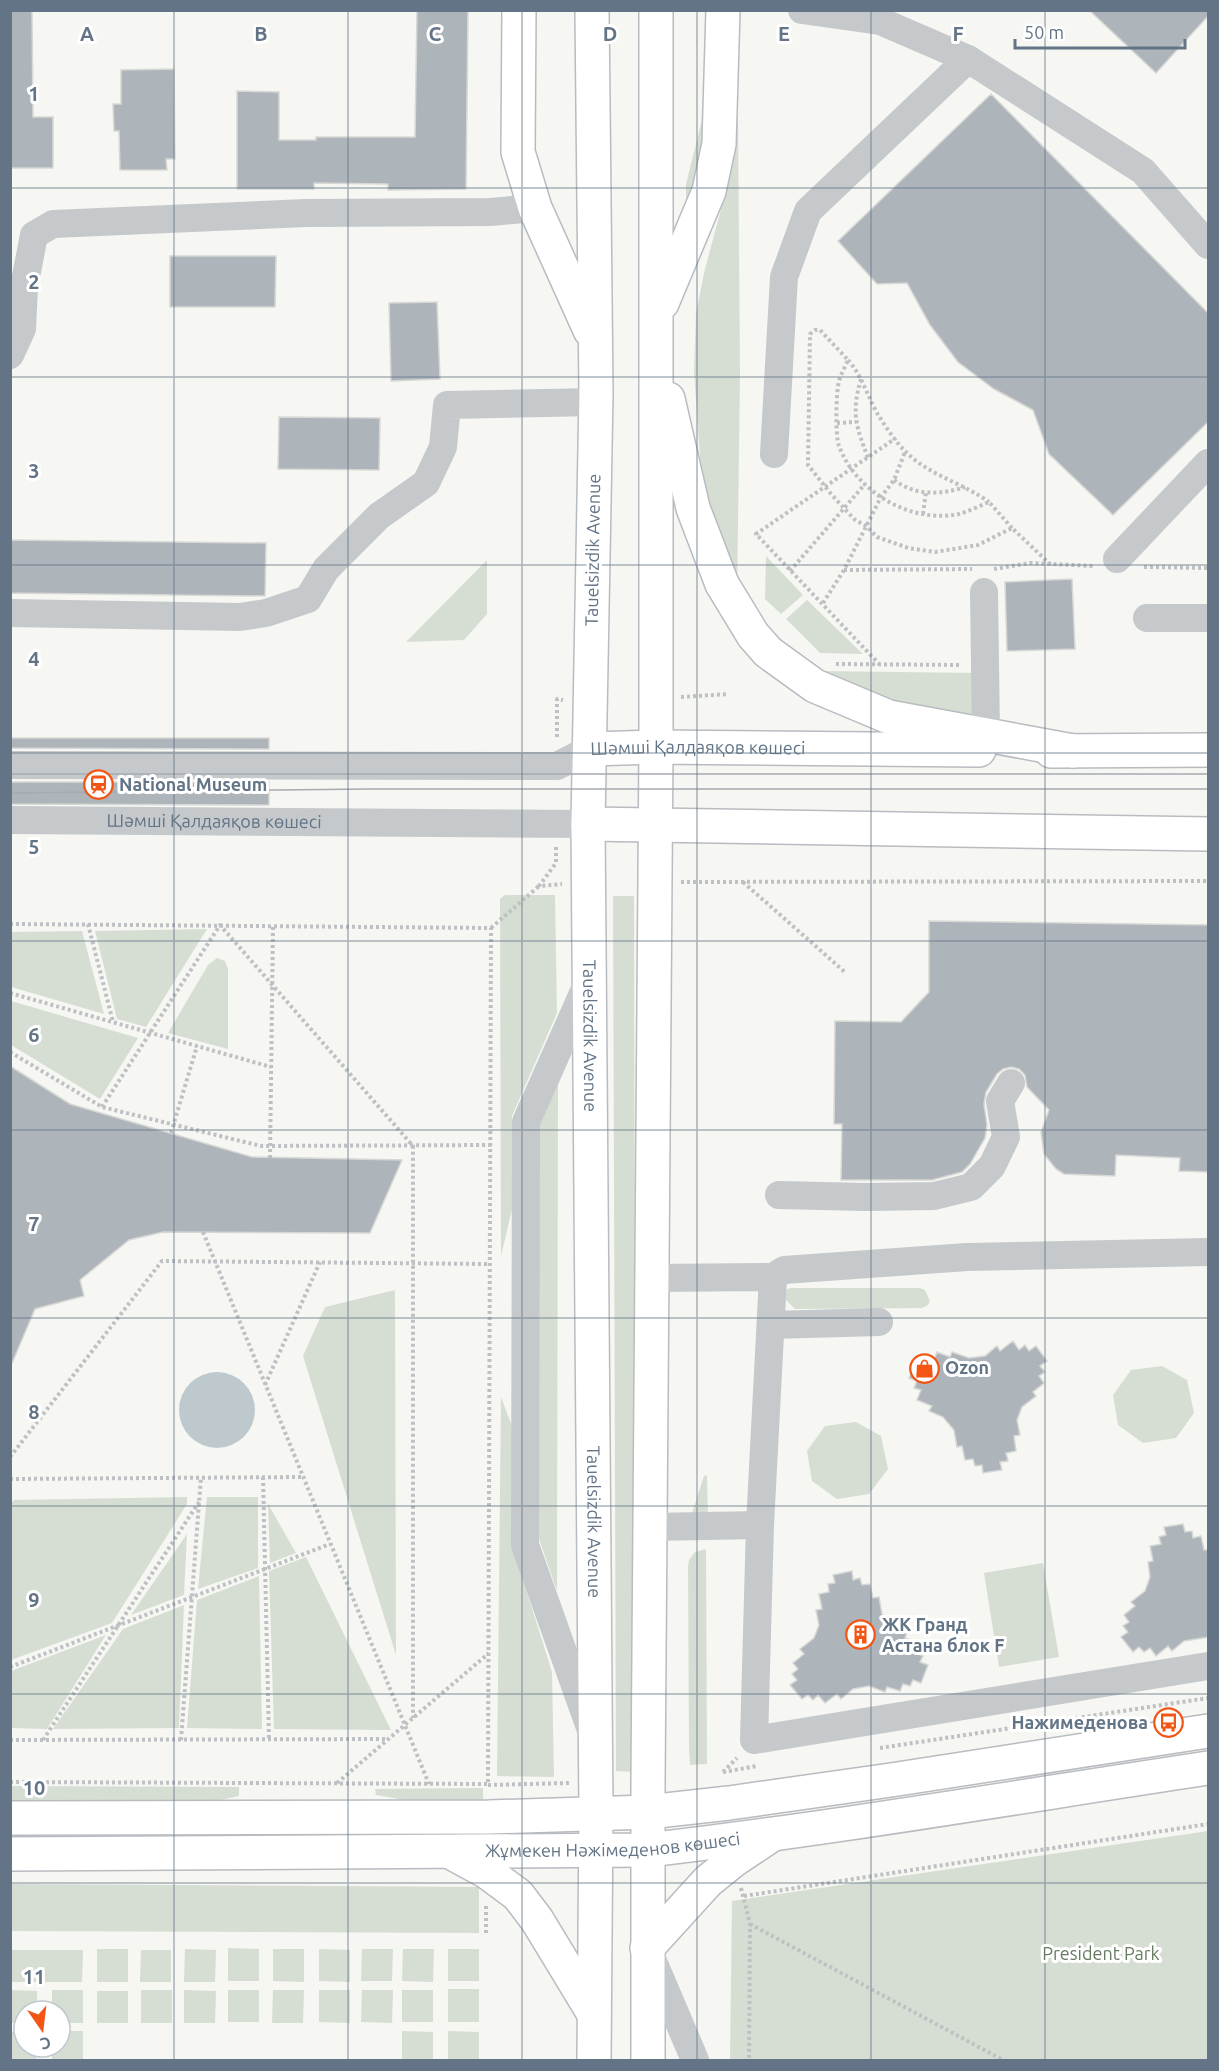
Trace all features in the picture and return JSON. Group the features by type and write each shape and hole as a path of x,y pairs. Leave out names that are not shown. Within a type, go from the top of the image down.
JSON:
{"main road":[{"path":"519,10 518,152 535,208 595,342"},
{"name":"Tauelsizdik Avenue","path":"592,10 595,402 588,824 596,1813 594,2061"},
{"path":"648,2061 657,698 656,10"},
{"path":"656,316 711,182 719,144 723,10"},
{"path":"656,358 674,422 693,508 722,584 753,635 768,652 815,686 889,717 1073,751"},
{"name":"Шәмші Қалдаяқов көшесі","path":"590,749 656,747 1209,750"},
{"name":"Шәмші Қалдаяқов көшесі","path":"588,824 1209,834"},
{"name":"Жұмекен Нәжімеденов көшесі","path":"10,1818 489,1817 648,1812 723,1804 1209,1731"},
{"name":"Жұмекен Нәжімеденов көшесі","path":"10,1854 648,1850 774,1834 1208,1768"},
{"path":"647,1948 708,1881 734,1860 774,1834"},
{"path":"450,1852 487,1872 518,1895 537,1920 594,2014"}],"street":[{"path":"802,10 880,21 968,59 1143,171 1209,245"},
{"path":"774,454 784,277 808,211 968,59"},
{"path":"10,356 22,329 24,286 34,235 53,224 306,213 490,212 535,208"},
{"path":"10,613 240,617 266,613 308,598 326,569 379,516 426,483 443,447 447,405 595,402"},
{"path":"1119,564 1209,464"},
{"path":"984,577 986,736"},
{"path":"1148,618 1209,618"},
{"name":"Шәмші Қалдаяқов көшесі","path":"10,765 557,766 590,749"},
{"name":"Шәмші Қалдаяқов көшесі","path":"10,820 588,824"},
{"path":"589,980 526,1122 525,1545 594,1741"},
{"path":"779,1195 934,1196 971,1187 992,1166 1006,1137 1000,1101 1011,1083"},
{"path":"653,1278 773,1276 784,1270 967,1257 1209,1252"},
{"path":"773,1276 760,1525 754,1740 1209,1666"},
{"path":"771,1325 879,1322"},
{"path":"650,1527 760,1525"},
{"path":"647,1948 696,2061"}],"path":[{"path":"1012,528 978,545 935,552 908,548 877,537 866,526 854,519 808,465 810,334 815,330 820,330 848,360 861,379 877,413 905,452 936,474 966,487 989,502 1012,528 1052,566"},
{"path":"848,360 838,382 839,446 865,484 880,497 903,509 922,513 958,514 989,502"},
{"path":"861,379 856,398 856,422 868,458"},
{"path":"837,423 856,422"},
{"path":"880,665 756,534 896,438"},
{"path":"823,603 844,570 880,497 894,480 905,452"},
{"path":"894,480 901,485 938,494 966,487"},
{"path":"790,571 865,484"},
{"path":"922,513 926,492"},
{"path":"844,570 984,577 1030,563 1052,566 1119,564 1209,568"},
{"path":"829,664 965,665"},
{"path":"657,698 729,694"},
{"path":"742,881 846,973"},
{"path":"711,882 1209,881"},
{"path":"10,924 492,928 539,886"},
{"path":"88,924 114,1022"},
{"path":"220,925 413,1146 413,1718"},
{"path":"102,1107 220,925"},
{"path":"270,1158 273,926"},
{"path":"10,1782 488,1784 492,928"},
{"path":"10,993 271,1066"},
{"path":"171,1133 197,1046"},
{"path":"10,1052 102,1107 261,1146 491,1145"},
{"path":"202,1232 429,1784"},
{"path":"10,1457 162,1261 490,1264"},
{"path":"265,1385 320,1262"},
{"path":"10,1479 303,1476"},
{"path":"181,1740 201,1477"},
{"path":"263,1477 269,1740"},
{"path":"43,1740 199,1502"},
{"path":"10,1667 330,1544"},
{"path":"337,1783 489,1653"},
{"path":"871,1749 1209,1698"},
{"path":"10,1740 388,1739"},
{"path":"719,1776 754,1740"},
{"path":"723,1772 769,1765"},
{"path":"743,1896 1209,1824"},
{"path":"750,1924 1003,2061"}],"green space":[{"path":"703,116 702,158 686,218 686,184"},
{"path":"738,119 740,373 737,600 722,566 700,458 694,371 696,314 704,273 732,168 731,120"},
{"path":"766,556 803,595 781,614 765,599"},
{"path":"487,560 487,614 464,640 406,642"},
{"path":"807,600 863,654 820,653 786,619"},
{"path":"819,671 978,673 978,718 949,714 880,697"},
{"path":"505,895 555,895 557,1013 512,1116 512,1209 501,1256 500,899"},
{"path":"613,896 634,896 636,1772 616,1771"},
{"path":"207,929 146,1027 117,1019 95,931"},
{"path":"82,931 104,1014 11,987 11,932"},
{"path":"217,958 225,961 228,969 228,1049 168,1033 208,965"},
{"path":"10,1001 138,1038 100,1099 11,1045"},
{"path":"558,1082 557,1591 538,1536 538,1125"},
{"path":"790,1288 920,1288 925,1290 930,1301 922,1308 795,1309 785,1299 784,1291"},
{"path":"395,1290 396,1655 303,1356 325,1307"},
{"path":"1162,1366 1187,1380 1194,1413 1176,1438 1143,1443 1118,1425 1113,1395 1131,1370"},
{"path":"501,1397 513,1429 513,1548 552,1672 554,1777 497,1776"},
{"path":"856,1422 881,1436 888,1469 869,1494 837,1499 812,1481 807,1451 825,1426"},
{"path":"707,1475 708,1520 691,1516 704,1476"},
{"path":"187,1497 187,1504 112,1623 11,1660 10,1504 14,1500"},
{"path":"207,1497 258,1497 258,1568 198,1589"},
{"path":"268,1504 296,1553 270,1563"},
{"path":"187,1534 184,1595 131,1615"},
{"path":"706,1549 707,1764 690,1765 688,1567 689,1560 695,1552"},
{"path":"306,1557 391,1730 274,1729 269,1571"},
{"path":"1043,1563 1059,1657 999,1667 984,1573"},
{"path":"259,1576 262,1729 187,1728 197,1600"},
{"path":"184,1605 179,1728 53,1729 123,1629"},
{"path":"106,1635 47,1729 11,1728 11,1671"},
{"path":"11,1786 239,1787 239,1796 184,1808 11,1808"},
{"path":"483,1788 483,1805 440,1806 376,1795 375,1789"},
{"name":"President Park","path":"1208,1831 1208,2060 730,2060 732,1901"},
{"path":"11,1884 479,1887 479,1933 11,1931"},
{"path":"228,1948 259,1949 259,1981 228,1981"},
{"path":"97,1949 128,1949 128,1982 97,1982"},
{"path":"185,1949 216,1950 215,1982 184,1982"},
{"path":"273,1949 304,1949 304,1982 273,1981"},
{"path":"319,1949 350,1950 350,1982 319,1981"},
{"path":"362,1949 393,1949 392,1981 361,1981"},
{"path":"403,1949 434,1949 433,1982 402,1981"},
{"path":"448,1949 479,1949 479,1981 448,1981"},
{"path":"11,1950 83,1950 82,1982 11,1982"},
{"path":"141,1950 171,1950 171,1982 140,1982"},
{"path":"448,1989 479,1989 479,2022 448,2022"},
{"path":"11,1990 37,1991 37,1999 12,1999 11,2023"},
{"path":"52,1990 83,1990 83,2023 72,2023 72,1999 52,1999"},
{"path":"141,1990 172,1990 172,2023 141,2023"},
{"path":"184,1990 216,1991 215,2023 184,2023"},
{"path":"228,1990 259,1990 259,2022 228,2022"},
{"path":"273,1990 304,1990 303,2023 272,2023"},
{"path":"319,1990 350,1990 350,2023 319,2022"},
{"path":"362,1990 393,1990 392,2023 361,2022"},
{"path":"402,1990 433,1990 433,2022 402,2022"},
{"path":"97,1991 128,1991 128,2023 97,2023"},
{"path":"72,2031 83,2031 83,2060 52,2060 72,2059"},
{"path":"402,2031 433,2032 433,2060 402,2060"},
{"path":"448,2031 479,2032 479,2060 448,2060"},
{"path":"10,2032 12,2032 12,2059 36,2060 11,2060"}],"shaded area":[{"path":"217,1372 232,1375 244,1383 252,1395 255,1410 252,1425 244,1437 232,1445 217,1448 202,1445 190,1437 182,1425 179,1410 182,1395 190,1383 202,1375"}],"building":[{"path":"10,10 32,10 33,117 53,117 53,168 10,168"},
{"path":"417,10 468,10 466,189 388,190 388,184 314,183 314,189 237,189 237,91 279,92 279,140 316,140 316,137 415,137"},
{"path":"1089,10 1209,10 1209,15 1156,73"},
{"path":"174,69 175,159 166,159 167,170 120,170 119,131 114,131 113,104 121,104 121,70"},
{"path":"991,94 1209,314 1209,421 1113,515 1049,454 1033,410 994,389 958,362 930,325 907,283 877,284 838,241"},
{"path":"170,256 276,256 275,307 170,307"},
{"path":"437,302 440,379 391,381 389,303"},
{"path":"279,417 380,418 379,470 278,469"},
{"path":"10,540 266,543 265,596 10,593"},
{"path":"1072,579 1075,649 1007,651 1005,582"},
{"path":"10,738 269,738 269,749 10,748"},
{"path":"10,782 269,782 269,805 10,804"},
{"path":"929,921 1209,925 1209,1172 1179,1171 1180,1158 1116,1155 1115,1176 1064,1174 1056,1169 1044,1154 1041,1132 1049,1110 1027,1087 1025,1075 1019,1069 1011,1067 997,1074 986,1092 985,1138 970,1164 962,1172 932,1180 841,1180 842,1124 834,1124 835,1021 901,1022 929,992"},
{"path":"10,1066 70,1104 252,1157 402,1160 370,1233 163,1232 129,1240 80,1280 84,1296 35,1309 10,1368"},
{"path":"1013,1341 1019,1350 1025,1345 1029,1351 1036,1346 1047,1361 1040,1366 1045,1372 1039,1376 1044,1383 1033,1392 1036,1396 1022,1407 1017,1420 1020,1435 1014,1436 1016,1451 1006,1453 1008,1461 1000,1462 1002,1470 983,1473 982,1465 975,1466 973,1459 965,1460 962,1446 957,1447 954,1430 943,1417 929,1411 932,1406 917,1400 921,1390 914,1388 917,1381 909,1378 917,1360 924,1364 927,1357 934,1360 937,1352 950,1357 952,1352 969,1358 985,1356 997,1346 1000,1351"},
{"path":"1183,1524 1185,1532 1192,1531 1193,1538 1201,1536 1204,1550 1209,1550 1209,1637 1184,1641 1172,1651 1168,1646 1156,1656 1150,1648 1144,1652 1139,1647 1133,1652 1121,1637 1128,1632 1123,1626 1129,1622 1124,1615 1135,1606 1131,1602 1145,1591 1150,1577 1148,1562 1153,1561 1150,1546 1161,1544 1159,1537 1166,1535 1164,1527"},
{"name":"ЖК Гранд Астана блок F","path":"852,1571 853,1580 860,1578 862,1585 870,1584 873,1598 879,1597 882,1614 893,1626 907,1632 905,1638 919,1643 916,1653 923,1656 920,1662 928,1665 921,1683 913,1680 910,1686 903,1684 900,1691 887,1687 885,1692 869,1686 853,1689 841,1699 837,1694 825,1703 818,1695 813,1700 808,1695 802,1699 790,1685 797,1680 792,1674 798,1669 793,1663 804,1654 800,1649 814,1638 819,1625 816,1610 822,1609 819,1594 829,1592 828,1584 835,1583 833,1575"}],"tram line":[{"path":"10,774 1208,774"},
{"path":"10,793 369,789 1208,789"}],"place":[{"name":"National Museum","path":"98,785"},
{"name":"Ozon","path":"924,1368"},
{"name":"ЖК Гранд Астана блок F","path":"861,1635"},
{"name":"Нажимеденова","path":"1169,1723"}]}
